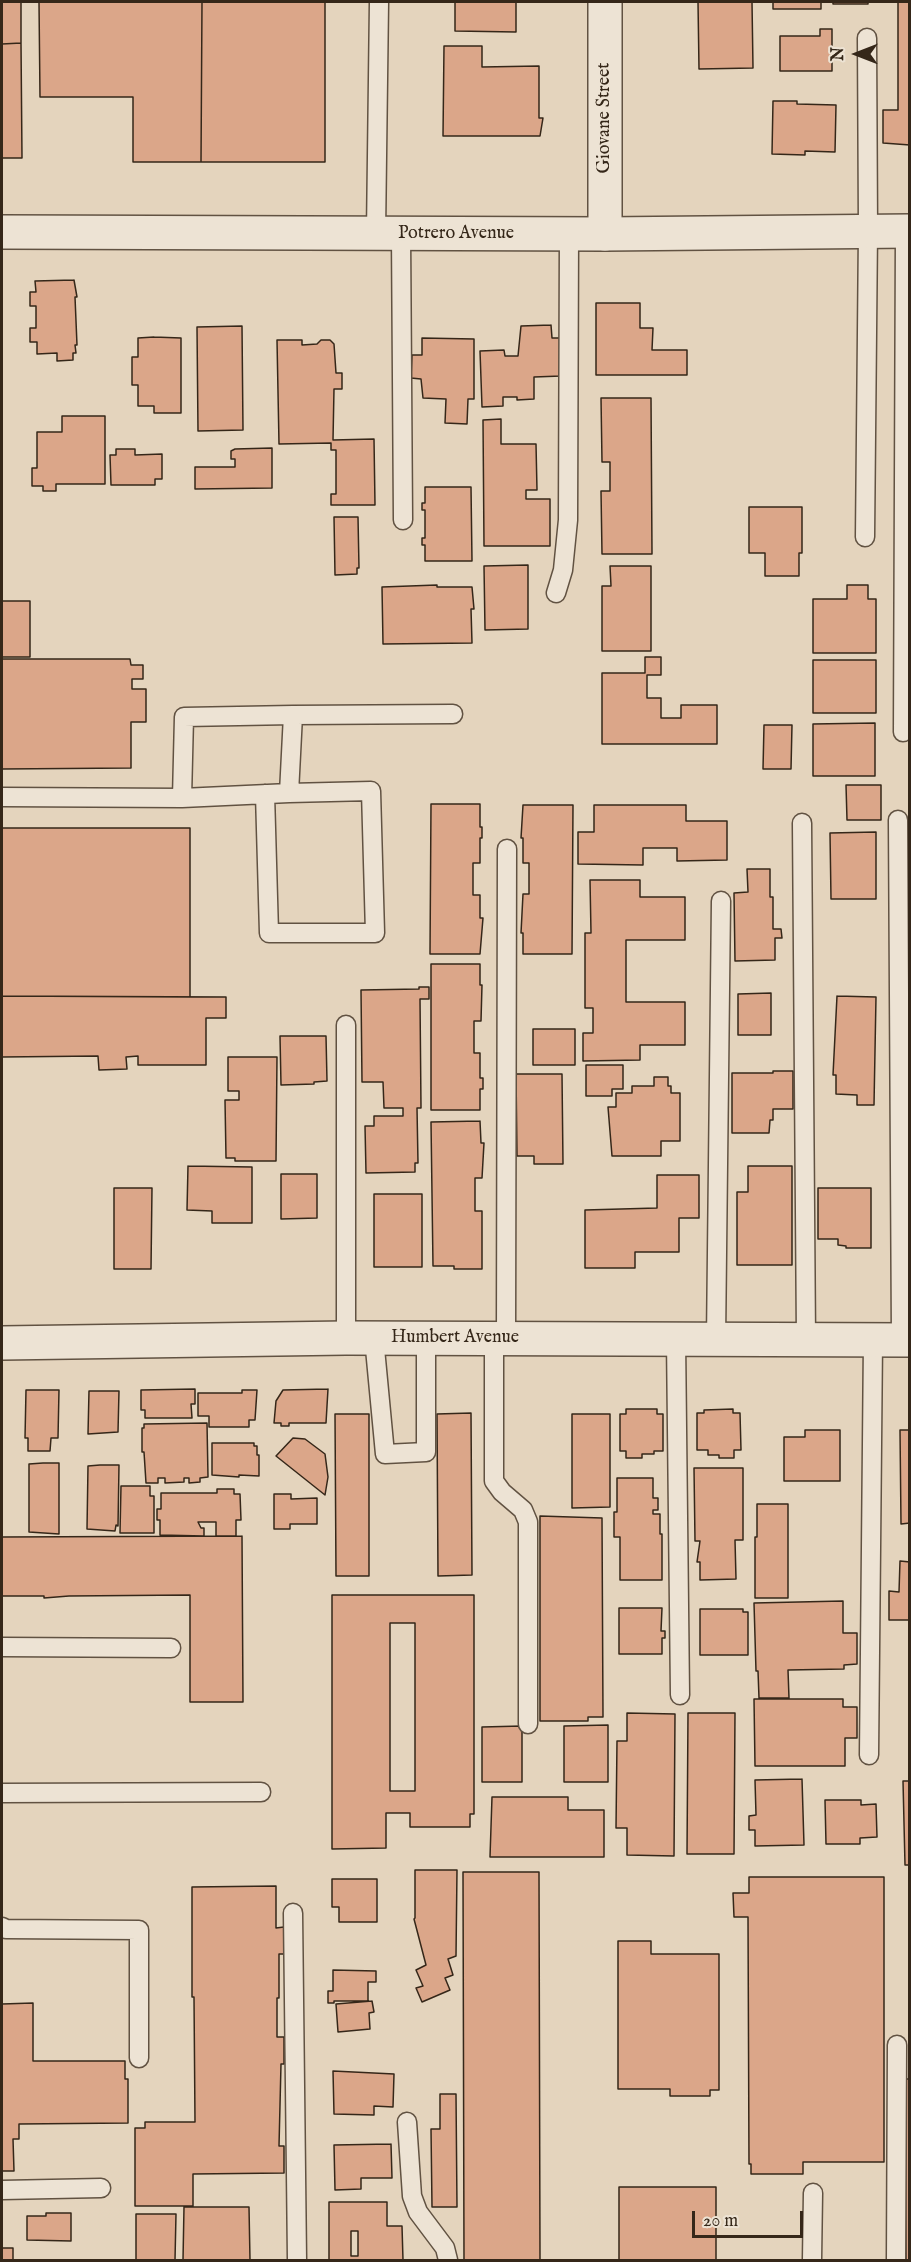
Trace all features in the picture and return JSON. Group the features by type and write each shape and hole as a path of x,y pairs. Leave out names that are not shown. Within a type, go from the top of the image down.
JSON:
{"street":[{"name":"Giovane Street","path":"605,2 605,234"},
{"name":"Potrero Avenue","path":"2,232 605,234 907,231"},
{"name":"Humbert Avenue","path":"2,1343 360,1338 895,1340"}],"lane":[{"path":"379,2 402,520"},
{"path":"865,537 867,38"},
{"path":"903,732 907,231"},
{"path":"556,593 562,570 568,520 569,234"},
{"path":"182,798 184,717 453,714"},
{"path":"289,794 293,715"},
{"path":"2,797 182,798 265,794 371,791 375,933 269,933 265,794"},
{"path":"869,1755 895,1340 898,820"},
{"path":"802,823 806,1340"},
{"path":"507,849 500,1338 494,1481 502,1492 523,1510 528,1522 528,1724"},
{"path":"716,1340 721,901"},
{"path":"346,1025 360,1338 385,1454 426,1452 426,1338"},
{"path":"676,1339 680,1695"},
{"path":"2,1647 171,1648"},
{"path":"2,1793 261,1792"},
{"path":"293,1913 297,2260"},
{"path":"2,1927 6,1929 139,1930 140,2058"},
{"path":"896,2260 897,2045"},
{"path":"407,2122 412,2196 418,2212 445,2248 448,2260"},
{"path":"2,2190 101,2188"},
{"path":"812,2260 813,2193"}],"building":[{"path":"2,2 21,2 21,43 2,44"},
{"path":"39,2 202,2 201,162 133,162 133,97 40,97"},
{"path":"202,2 325,2 325,162 201,162"},
{"path":"455,2 516,2 516,32 455,31"},
{"path":"698,2 752,2 753,68 699,69"},
{"path":"773,2 821,2 821,9 773,9"},
{"path":"833,2 868,2 868,4 833,4"},
{"path":"898,2 910,2 910,145 883,143 883,110 898,110"},
{"path":"820,29 832,29 832,71 780,71 780,36 820,36"},
{"path":"21,43 22,158 2,158 2,44"},
{"path":"444,46 482,46 482,67 539,66 539,118 543,118 540,136 443,136"},
{"path":"773,101 836,105 835,152 805,151 805,155 772,154"},
{"path":"74,280 77,297 75,297 76,353 73,353 73,360 57,361 57,353 37,354 37,342 30,342 30,328 36,328 36,306 30,306 30,292 36,292 35,281"},
{"path":"596,303 640,303 640,328 653,328 652,350 687,350 687,375 596,375"},
{"path":"551,325 552,338 560,338 561,376 534,377 534,399 517,400 517,397 503,397 503,406 482,407 480,351 504,350 505,356 518,356 521,326"},
{"path":"242,326 243,430 198,431 197,327"},
{"path":"138,338 181,338 181,413 154,413 154,406 138,406 138,385 132,385 132,357 138,357"},
{"path":"422,338 474,339 474,399 468,399 467,424 445,423 446,399 423,398 421,379 411,378 412,355 422,355"},
{"path":"277,340 302,340 302,345 330,340 334,344 336,373 342,373 342,389 334,389 333,440 374,439 375,505 331,505 331,494 336,494 336,450 331,450 331,443 279,444"},
{"path":"601,398 651,398 652,554 602,554 601,491 610,491 610,462 602,462"},
{"path":"62,416 105,416 105,484 56,484 56,491 43,491 43,486 32,486 32,468 37,468 37,432 62,432"},
{"path":"501,419 501,444 536,444 537,490 526,490 526,499 550,499 550,546 484,546 483,420"},
{"path":"272,448 272,488 195,489 195,467 235,467 235,459 231,459 231,451"},
{"path":"116,449 135,449 135,455 162,454 162,479 155,479 155,485 111,485 110,455 116,455"},
{"path":"425,487 471,487 472,561 425,561 425,545 422,545 422,538 425,538 425,510 422,510 422,503 425,503"},
{"path":"749,507 802,507 802,553 799,553 799,576 765,576 765,553 749,553"},
{"path":"334,517 358,517 359,568 357,568 357,574 335,575"},
{"path":"528,565 528,629 485,630 484,566"},
{"path":"610,566 651,566 651,651 602,651 602,586 611,586"},
{"path":"437,585 437,587 472,587 474,609 471,609 472,643 383,644 382,587"},
{"path":"847,585 868,585 868,599 876,599 876,653 813,653 813,599 847,599"},
{"path":"2,601 30,601 30,657 2,657"},
{"path":"645,657 661,657 661,675 647,675 647,698 661,698 661,718 681,718 681,705 717,705 717,744 602,744 602,673 645,673"},
{"path":"2,659 130,659 131,665 143,665 143,679 132,679 132,689 146,689 146,722 131,722 131,768 2,769"},
{"path":"813,660 876,660 876,713 813,713"},
{"path":"875,723 875,776 813,776 813,724"},
{"path":"764,725 792,725 791,769 763,769"},
{"path":"846,785 881,785 881,820 847,820"},
{"path":"431,804 480,804 482,838 480,838 480,863 473,863 473,895 480,895 480,918 483,918 480,954 430,954"},
{"path":"523,805 573,805 572,954 523,954 523,933 521,933 523,894 529,894 529,863 523,863 523,838 521,838"},
{"path":"594,805 686,805 686,821 727,821 727,860 677,861 677,848 643,848 643,865 578,864 578,832 594,832"},
{"path":"2,828 190,828 190,997 2,996"},
{"path":"876,832 876,899 831,899 830,833"},
{"path":"747,869 770,869 773,929 781,929 782,938 775,938 775,960 735,961 734,893 748,892"},
{"path":"590,880 640,880 640,897 685,897 685,940 626,940 626,1002 685,1002 685,1045 640,1045 640,1060 583,1061 583,1033 593,1033 593,1008 585,1008 585,933 591,933"},
{"path":"431,964 480,964 481,1021 474,1021 474,1053 480,1053 480,1078 483,1078 483,1089 480,1089 480,1110 431,1110"},
{"path":"419,987 429,987 429,999 420,999 421,1108 417,1108 418,1163 415,1163 415,1172 366,1173 365,1126 374,1126 374,1116 403,1116 403,1108 384,1108 383,1082 362,1082 361,990 419,989"},
{"path":"771,993 771,1035 738,1035 738,994"},
{"path":"2,996 226,997 226,1018 206,1018 206,1065 138,1065 138,1056 126,1057 127,1069 99,1070 98,1056 2,1057"},
{"path":"837,996 876,997 874,1105 857,1105 857,1095 836,1094 836,1075 833,1075"},
{"path":"533,1029 575,1029 575,1065 533,1065"},
{"path":"280,1036 326,1036 327,1081 314,1082 314,1084 281,1085"},
{"path":"228,1057 277,1057 276,1161 235,1161 235,1158 226,1158 225,1100 239,1100 239,1091 228,1091"},
{"path":"586,1065 623,1065 623,1089 612,1089 612,1096 586,1096"},
{"path":"773,1071 793,1071 793,1109 773,1109 773,1120 770,1120 769,1133 732,1133 732,1073 773,1073"},
{"path":"516,1074 562,1074 563,1164 534,1164 534,1156 517,1156"},
{"path":"654,1077 668,1077 671,1093 680,1093 680,1141 661,1141 661,1156 612,1156 608,1107 616,1107 616,1093 632,1093 632,1086 654,1086"},
{"path":"480,1121 481,1143 484,1143 482,1178 475,1178 475,1211 482,1211 482,1269 433,1266 431,1122"},
{"path":"188,1166 252,1167 252,1223 212,1223 212,1211 187,1210"},
{"path":"748,1166 792,1166 792,1265 737,1265 737,1192 748,1192"},
{"path":"281,1174 317,1174 317,1218 281,1219"},
{"path":"657,1175 699,1175 699,1218 679,1218 679,1252 635,1252 635,1268 585,1268 585,1210 657,1208"},
{"path":"114,1188 152,1188 151,1269 114,1269"},
{"path":"818,1188 871,1188 871,1248 846,1248 846,1246 838,1245 838,1239 818,1239"},
{"path":"374,1194 422,1194 422,1267 374,1267"},
{"path":"195,1389 195,1404 191,1404 192,1418 145,1418 145,1410 141,1410 141,1390"},
{"path":"328,1389 326,1423 289,1423 289,1426 281,1426 281,1423 274,1423 276,1401 283,1390"},
{"path":"26,1390 59,1390 58,1438 51,1438 50,1451 28,1451 28,1438 25,1438"},
{"path":"242,1390 257,1390 255,1420 249,1420 249,1427 209,1427 209,1416 198,1416 198,1393 242,1393"},
{"path":"89,1391 119,1391 118,1432 88,1434"},
{"path":"626,1409 657,1409 657,1414 663,1414 663,1451 642,1454 642,1458 626,1458 626,1451 620,1451 620,1414 626,1414"},
{"path":"733,1409 733,1413 740,1413 741,1450 734,1450 734,1458 719,1458 719,1455 708,1455 708,1450 697,1450 697,1413 704,1413 704,1410"},
{"path":"471,1413 472,1575 438,1576 437,1414"},
{"path":"335,1414 369,1414 369,1576 336,1576"},
{"path":"572,1414 610,1414 610,1507 572,1508"},
{"path":"207,1423 208,1477 200,1478 200,1482 189,1483 189,1478 184,1478 184,1482 165,1483 165,1478 158,1478 158,1483 146,1483 144,1452 142,1452 144,1424"},
{"path":"805,1430 840,1430 840,1481 784,1481 784,1437 805,1437"},
{"path":"900,1430 910,1430 910,1523 901,1524"},
{"path":"293,1438 305,1439 325,1454 328,1477 325,1495 276,1456"},
{"path":"212,1443 254,1443 254,1446 257,1446 257,1455 259,1455 259,1476 212,1475"},
{"path":"59,1463 59,1534 29,1532 29,1464"},
{"path":"119,1465 118,1526 116,1525 115,1531 87,1529 88,1466"},
{"path":"694,1468 743,1468 743,1540 735,1540 736,1579 700,1580 700,1562 697,1562 700,1541 695,1541"},
{"path":"617,1478 653,1478 653,1498 658,1498 658,1510 653,1510 653,1514 660,1514 660,1534 662,1534 662,1580 620,1580 620,1537 614,1537"},
{"path":"121,1486 150,1486 150,1496 154,1496 154,1533 120,1533"},
{"path":"217,1489 234,1489 234,1494 240,1494 241,1520 236,1520 236,1536 216,1536 216,1522 198,1522 201,1528 204,1528 204,1536 160,1535 157,1509 161,1509 161,1493 217,1493"},
{"path":"274,1494 291,1494 291,1499 317,1498 317,1524 290,1524 290,1529 274,1529"},
{"path":"757,1504 788,1504 788,1598 755,1598"},
{"path":"540,1516 602,1518 603,1717 588,1717 588,1721 540,1721"},
{"path":"242,1536 243,1702 190,1702 190,1595 44,1598 44,1596 2,1596 2,1537"},
{"path":"900,1561 910,1562 910,1620 889,1620 889,1591 899,1592"},
{"path":"332,1595 474,1595 474,1814 470,1814 470,1827 410,1827 410,1813 386,1813 386,1848 332,1849","holes":["390,1623 415,1623 415,1791 390,1791"]},
{"path":"843,1601 843,1633 857,1633 857,1664 844,1665 844,1669 788,1670 789,1698 759,1698 754,1603"},
{"path":"619,1608 662,1608 661,1631 665,1631 665,1638 662,1638 662,1654 619,1654"},
{"path":"700,1609 743,1609 743,1612 748,1612 748,1655 700,1655"},
{"path":"754,1699 843,1699 843,1707 857,1707 857,1738 845,1738 845,1766 755,1766"},
{"path":"627,1713 675,1714 674,1856 627,1855 627,1828 616,1828 617,1741 627,1741"},
{"path":"688,1713 735,1713 734,1854 687,1854"},
{"path":"608,1725 608,1782 564,1782 564,1726"},
{"path":"522,1726 522,1782 482,1782 482,1727"},
{"path":"802,1779 804,1845 755,1846 755,1830 749,1830 749,1816 756,1815 755,1780"},
{"path":"903,1781 910,1781 910,1865 905,1865"},
{"path":"492,1797 568,1797 568,1810 604,1810 604,1857 490,1857"},
{"path":"825,1800 861,1800 861,1805 876,1804 877,1837 860,1838 860,1844 826,1844"},
{"path":"415,1870 457,1870 456,1956 448,1959 453,1975 445,1978 450,1990 422,2002 416,1988 423,1986 416,1970 426,1965 414,1919"},
{"path":"463,1872 539,1872 540,2260 464,2260"},
{"path":"749,1877 884,1877 884,2162 803,2162 803,2174 751,2174 751,2164 749,2164 748,1917 734,1917 733,1893 749,1893"},
{"path":"332,1879 377,1879 377,1922 339,1922 339,1907 332,1907"},
{"path":"276,1886 276,1928 284,1927 284,1954 279,1954 277,2037 284,2037 279,2146 284,2146 284,2173 193,2174 193,2206 135,2206 135,2128 145,2128 145,2122 195,2122 192,1887"},
{"path":"618,1941 651,1941 651,1954 719,1954 719,2090 710,2090 710,2096 670,2096 670,2089 618,2089"},
{"path":"333,1970 376,1971 376,1982 368,1982 368,2001 328,2003 328,1991 333,1991"},
{"path":"372,2001 374,2012 369,2013 370,2029 338,2032 336,2004"},
{"path":"33,2003 33,2061 125,2061 125,2079 128,2079 128,2123 19,2124 19,2139 13,2139 14,2171 2,2171 2,2004"},
{"path":"333,2071 394,2074 393,2107 374,2106 374,2115 334,2114"},
{"path":"905,2079 910,2079 910,2260 906,2260"},
{"path":"440,2094 456,2094 457,2207 432,2207 431,2129 440,2129"},
{"path":"391,2144 392,2178 361,2178 361,2189 335,2190 334,2145"},
{"path":"619,2187 716,2187 716,2260 619,2260"},
{"path":"329,2202 387,2202 387,2226 402,2226 403,2260 329,2260","holes":["351,2231 358,2231 358,2256 351,2256"]},
{"path":"184,2207 249,2207 250,2260 183,2260"},
{"path":"46,2213 71,2213 71,2241 27,2240 27,2216 46,2216"},
{"path":"136,2214 176,2214 175,2260 136,2260"},
{"path":"2,2248 13,2248 13,2260 2,2260"}]}
